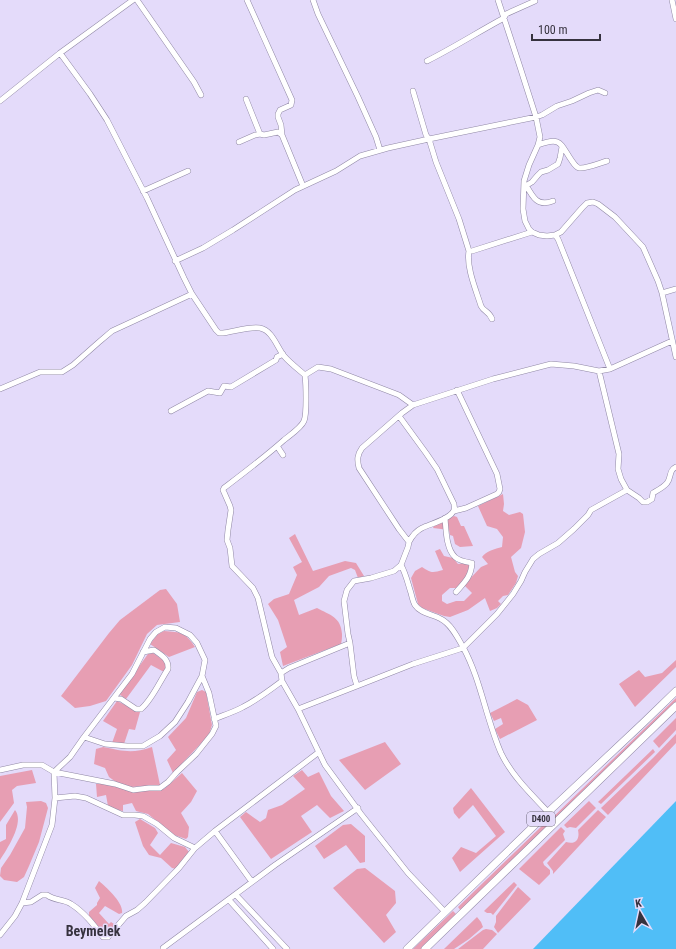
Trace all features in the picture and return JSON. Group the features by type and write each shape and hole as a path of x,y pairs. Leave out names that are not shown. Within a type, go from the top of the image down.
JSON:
{"highway":[{"name":"D400","path":"407,949 548,812 676,691"},
{"name":"D400","path":"426,949 676,706"}],"street":[{"path":"0,101 133,0"},
{"path":"137,0 201,94"},
{"path":"247,0 292,100 291,105 280,110 278,117 282,135 303,186"},
{"path":"313,0 318,14 358,97 380,150"},
{"path":"498,0 536,117 540,137 524,181 523,210 525,221 532,232 547,236 555,235 561,232 587,203 593,202 598,204 614,217 643,247 662,293 676,357"},
{"path":"672,0 676,18"},
{"path":"427,61 451,49 504,18 506,14 535,1"},
{"path":"60,54 90,94 107,120 192,294 216,330 219,333 253,328 266,330 283,354 305,375 305,415 303,422 294,432 223,490 231,510 227,540 230,548 232,566 253,588 258,598 272,657 281,672 282,681 298,708 325,765 408,873 445,912"},
{"path":"176,261 215,241 303,186 336,171 360,156 429,139 536,117 557,106 589,93 598,90 605,93"},
{"path":"413,91 426,135 429,139 438,168 459,219 469,251 468,261 481,306 490,314 492,319"},
{"path":"246,100 260,134"},
{"path":"239,142 260,134 264,135 278,132 282,135"},
{"path":"538,145 557,141 574,164 581,168 606,161"},
{"path":"525,186 532,182 541,172 558,164 562,152 562,146"},
{"path":"143,191 188,171"},
{"path":"525,186 540,203 546,204 553,201"},
{"path":"469,251 532,232"},
{"path":"555,235 583,300 610,370"},
{"path":"662,293 676,289"},
{"path":"0,389 40,372 62,372 73,365 112,331 192,294"},
{"path":"409,542 363,475 359,468 358,454 362,448 413,405 500,377 550,364 574,366 599,371 610,370 672,341"},
{"path":"171,411 208,392 220,393 224,386 232,387 276,360 277,357 283,354"},
{"path":"305,375 318,367 323,367 346,374 399,395 413,405"},
{"path":"599,371 618,454 618,469 627,490 643,502 646,502 652,499 653,493 666,485 669,481 671,471 674,467 676,467"},
{"path":"357,686 354,676 344,601 347,590 354,582 394,571 401,565 409,542 416,532 422,528 499,492 500,489 497,474 457,390"},
{"path":"399,416 437,469 454,504 454,512"},
{"path":"277,446 283,455"},
{"path":"298,708 413,664 463,648 498,614 513,594 533,559 558,543 588,515 591,510 627,490"},
{"path":"445,518 450,550 455,558 472,563 472,571 469,577 456,592"},
{"path":"401,565 405,571 414,604 423,612 441,618 447,623 463,648 478,682 491,727 502,754 510,769 548,812"},
{"path":"0,935 15,916 22,903 52,825 55,798 54,772 70,757 84,737 132,674 150,639 156,632 165,627 176,628 190,635 198,643 205,660 202,676 175,722 160,736 143,746 105,744 84,737"},
{"path":"281,672 350,643"},
{"path":"114,698 121,699 136,709 141,709 150,700 168,669 168,664 166,660 154,650 143,652"},
{"path":"0,770 23,765 42,765 54,772 115,784 133,790 160,788 196,754 212,734 216,726 209,693 202,676"},
{"path":"214,719 245,707 282,681"},
{"path":"22,903 31,902 42,895 47,895 70,903 91,922 103,937 108,937 126,916 145,904 179,868 195,848 319,752"},
{"path":"55,798 75,796 86,798 123,815 143,816 157,824 174,838 195,848"},
{"path":"163,949 252,882 358,808"},
{"path":"215,831 252,882"},
{"path":"236,895 287,949"},
{"path":"229,900 273,949"}],"shaded area":[{"path":"503,494 503,511 509,515 520,512 523,514 525,532 521,548 511,557 515,572 518,576 516,583 508,595 503,596 498,601 501,604 497,608 490,611 485,598 468,610 450,617 422,608 418,604 411,578 415,571 422,567 432,572 443,570 435,551 440,549 444,556 453,558 458,564 466,563 469,565 470,569 466,578 456,588 450,588 442,595 442,601 447,604 456,601 464,601 472,593 464,585 481,567 488,564 482,557 486,553 502,547 503,537 497,529 487,526 478,506"},
{"path":"454,516 457,517 461,526 464,526 473,546 460,547 455,544 453,536 450,535 449,530 433,528 434,526"},
{"path":"295,534 313,571 345,561 356,563 364,576 358,578 355,570 351,568 329,576 319,587 294,600 299,615 317,608 334,617 340,624 342,641 341,644 283,666 280,652 287,647 278,620 268,604 274,599 289,594 297,575 293,567 302,562 289,538"},
{"path":"166,589 177,604 180,622 157,625 147,634 132,665 106,701 90,706 75,708 61,696 120,620 160,590"},
{"path":"164,631 175,632 186,636 195,647 169,657 150,644 158,634"},
{"path":"153,653 166,662 164,672 151,665 126,699 119,694 148,654"},
{"path":"676,660 676,667 635,707 619,684 639,670 645,677 662,673"},
{"path":"202,690 206,692 212,725 209,735 173,773 167,760 176,750 168,737 186,718 197,692"},
{"path":"676,698 676,703 553,822 550,820"},
{"path":"517,699 528,705 537,720 500,739 495,729 503,724 501,718 494,721 490,713"},
{"path":"117,701 140,712 135,730 129,729 124,744 112,743 117,729 103,721"},
{"path":"676,718 676,730 659,748 653,741"},
{"path":"676,734 676,743 608,815 601,808"},
{"path":"385,742 401,764 365,790 339,760"},
{"path":"103,747 122,751 139,751 152,747 160,785 131,787 116,782 109,777 105,768 94,764 96,749"},
{"path":"653,749 655,752 601,804 598,802"},
{"path":"32,770 36,783 17,786 12,790 14,803 0,822 0,776"},
{"path":"302,770 308,777 319,772 331,796 344,811 330,818 317,805 301,816 312,832 271,859 240,817 246,812 260,822 266,818 268,810 282,805 305,789 293,776"},
{"path":"182,773 197,791 191,802 181,813 189,827 188,837 186,839 174,835 148,814 136,811 132,803 123,805 123,811 108,806 106,795 97,797 96,784 110,784 145,790 164,789"},
{"path":"471,788 505,832 460,872 452,858 461,847 476,853 496,836 473,805 459,819 454,813 453,808"},
{"path":"41,801 46,803 48,808 39,842 24,877 17,882 4,880 0,876 1,868 25,828 26,802"},
{"path":"589,801 596,808 576,828 567,828 564,825"},
{"path":"15,810 18,815 18,821 14,835 0,860 0,842 6,839 6,825"},
{"path":"598,810 606,817 553,874 553,871 547,863 566,842 572,843 578,839 578,830"},
{"path":"140,819 155,828 158,833 150,845 160,855 171,843 185,847 189,852 176,869 172,868 161,858 149,855 143,846 135,822"},
{"path":"546,822 550,826 461,911 458,907"},
{"path":"351,824 365,836 365,862 360,863 346,845 324,859 315,846 343,825"},
{"path":"561,827 565,831 563,834 565,840 543,862 544,865 550,870 550,874 539,885 519,869"},
{"path":"365,868 395,891 396,903 386,915 396,932 384,943 333,888 357,869"},
{"path":"99,881 114,896 122,909 122,913 119,914 105,906 99,913 109,924 111,922 114,924 114,926 105,935 102,934 89,918 89,912 97,905 100,898 95,888"},
{"path":"514,882 517,885 493,915 484,911"},
{"path":"518,887 531,899 498,933 494,927 496,916"},
{"path":"453,911 457,915 421,949 413,949"},
{"path":"477,917 483,927 454,949 444,949"},
{"path":"483,930 492,930 497,934 483,949 458,949"}],"water":[{"path":"676,801 676,949 533,949"}],"district":[{"name":"Beymelek","path":"93,931"}]}
